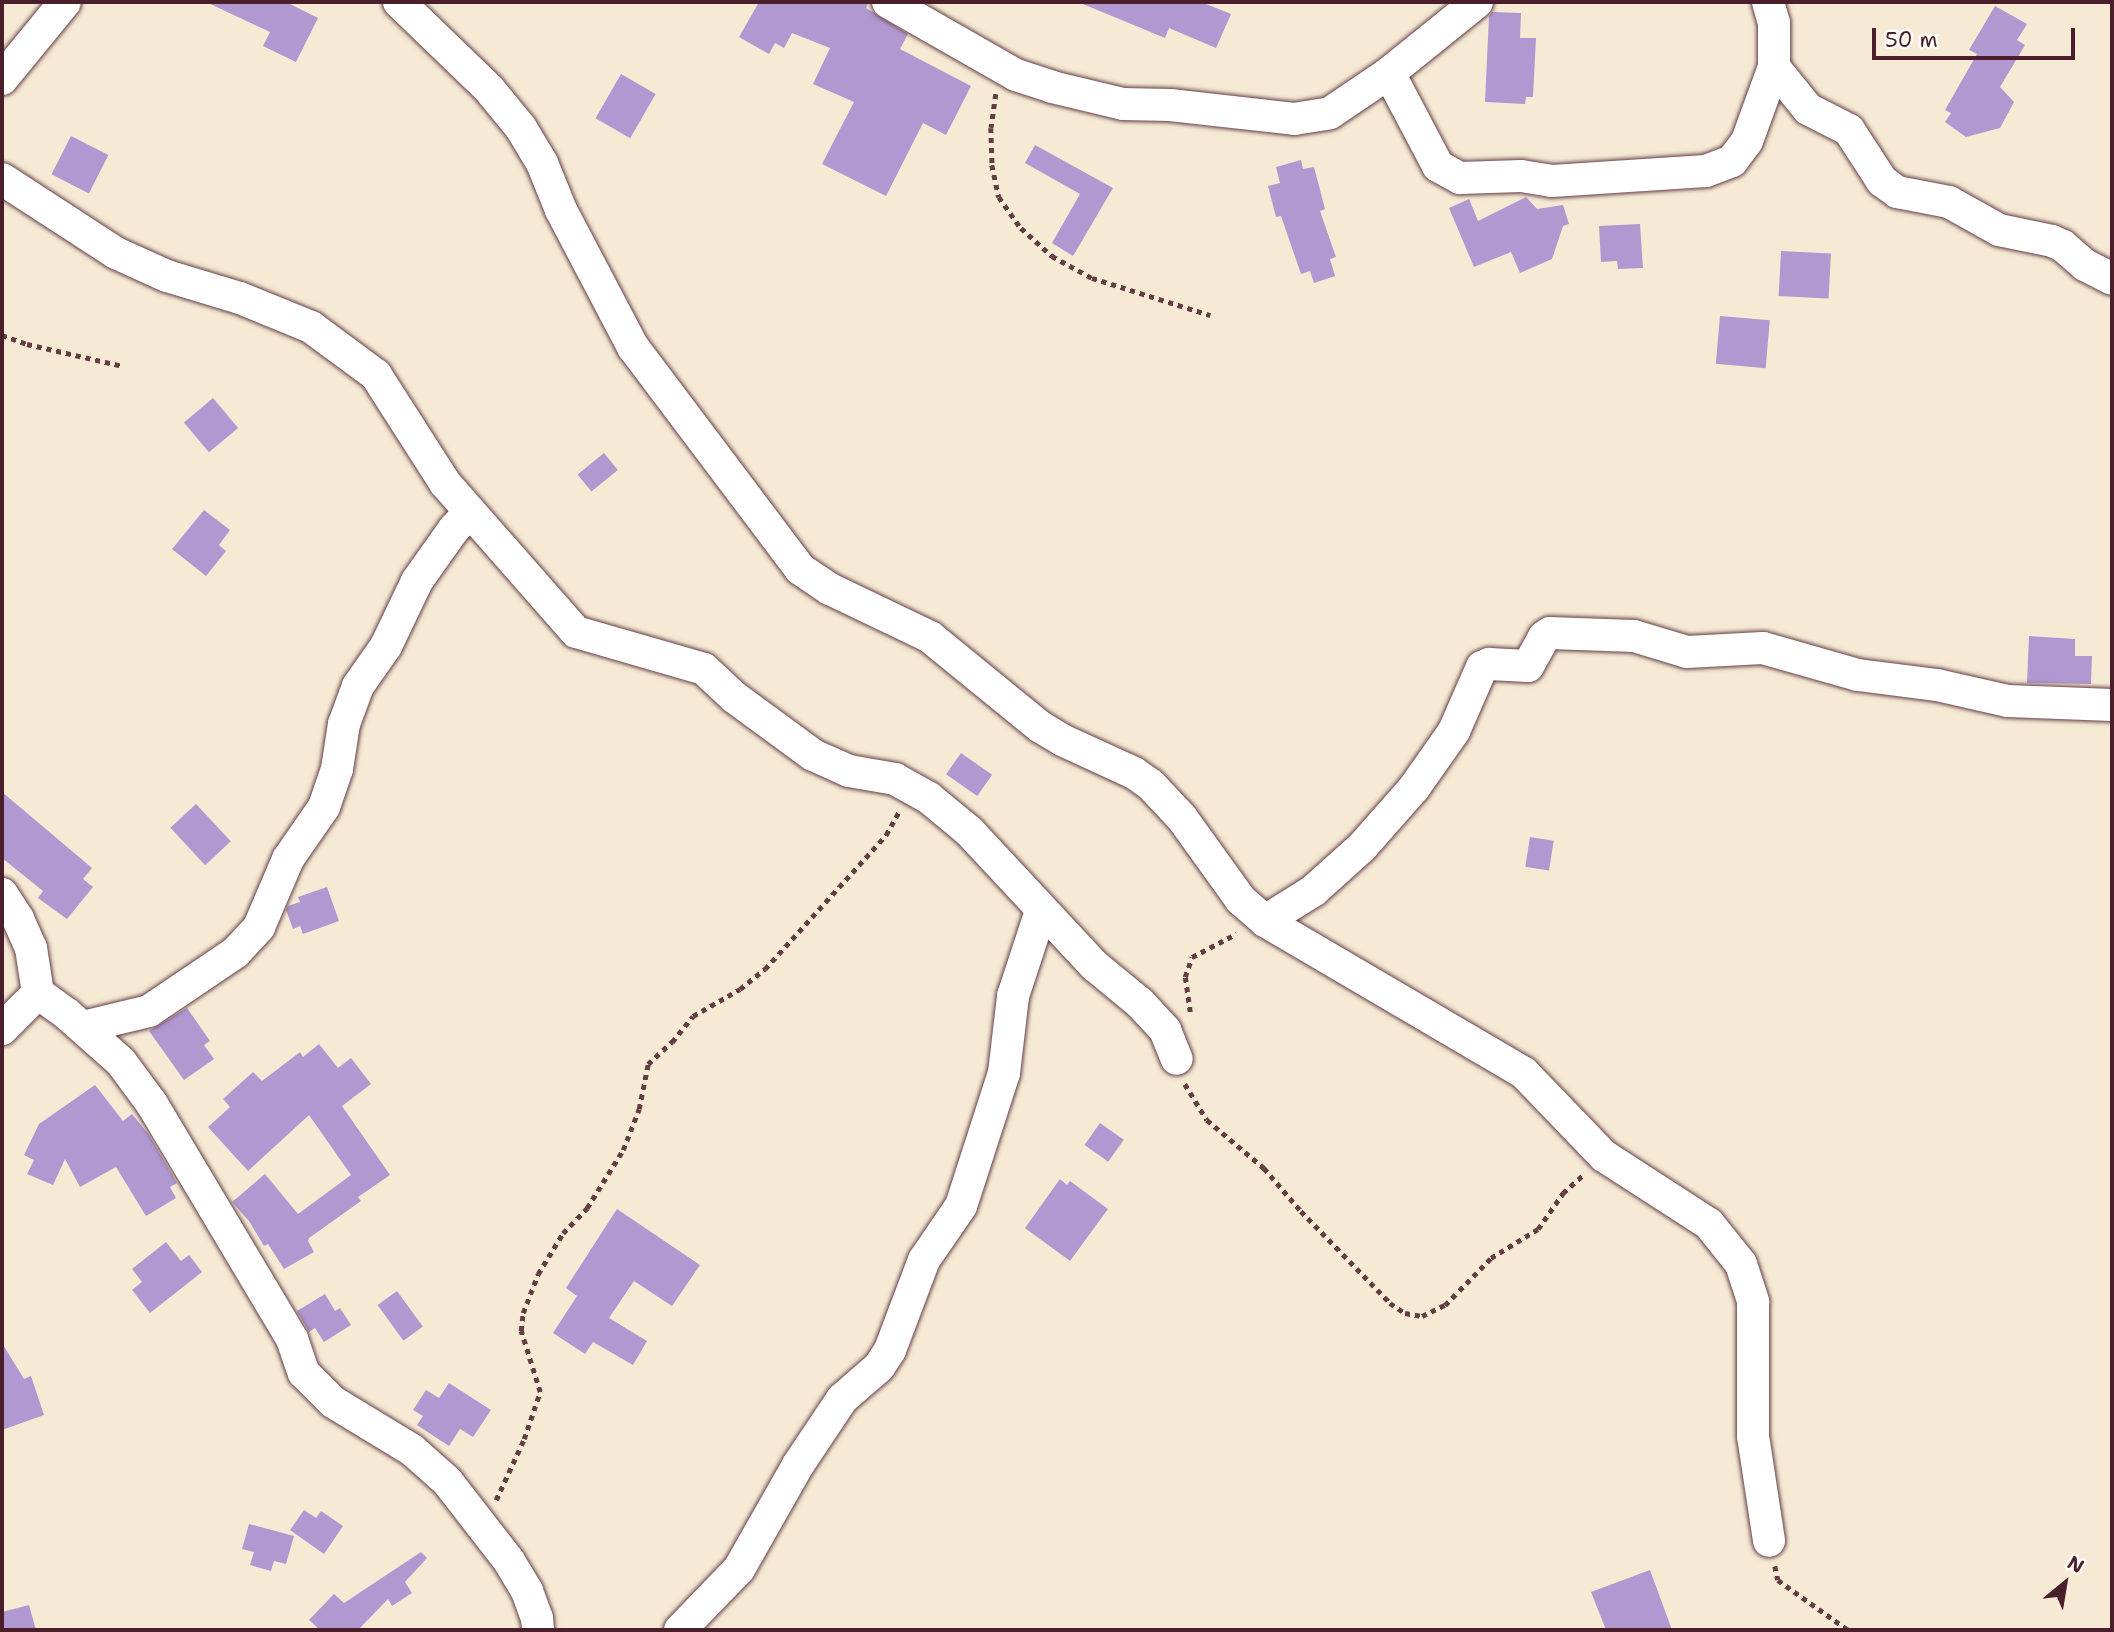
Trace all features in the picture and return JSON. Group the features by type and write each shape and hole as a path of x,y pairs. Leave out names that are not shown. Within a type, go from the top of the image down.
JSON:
{"street":[{"path":"2,79 65,2"},
{"path":"399,2 489,89 521,128 634,346 800,569 830,589 930,637 1039,726 1062,740 1134,773 1151,785 1182,818 1241,900 1265,921 1524,1073 1604,1156 1709,1224 1741,1264 1753,1302 1753,1436 1769,1541"},
{"path":"888,2 1016,75 1052,87 1123,104 1170,105 1294,119 1330,113 1389,73 1477,2"},
{"path":"1389,73 1438,166 1446,173 1460,178 1521,176 1552,181 1706,171 1732,161 1747,141 1774,67 1774,23 1768,2"},
{"path":"1774,67 1808,109 1849,130 1882,181 1897,192 1949,202 1999,230 2052,241 2063,246 2085,265 2112,279"},
{"path":"2,179 116,253 167,276 240,299 311,327 376,375 444,483 576,632 704,669 734,697 813,755 849,771 895,779 929,798 969,831 1095,967 1140,1003 1165,1030 1177,1059"},
{"path":"83,1027 149,1010 236,952 259,927 288,859 328,797 344,724 358,686 386,646 417,581 454,529 470,512"},
{"path":"1265,921 1313,891 1362,847 1414,788 1454,731 1482,667 1528,666 1544,637 1550,633 1634,636 1687,652 1763,648 1858,675 1937,685 2008,701 2112,705"},
{"path":"2,894 18,919 31,948 38,993 83,1027 121,1062 152,1104 292,1339 304,1373 333,1402 412,1450 446,1481 484,1526 527,1591 537,1618 538,1630"},
{"path":"680,1630 739,1569 798,1465 842,1399 879,1367 890,1350 924,1260 961,1206 1004,1073 1013,996 1041,911"},
{"path":"2,1029 38,993"}],"path":[{"path":"1000,66 991,128 992,165 999,197 1021,228 1052,256 1092,278 1210,315"},
{"path":"2,335 27,344 123,366"},
{"path":"484,1526 524,1439 540,1392 521,1331 523,1313 538,1274 563,1233 587,1208 624,1150 639,1109 648,1064 672,1042 694,1016 740,989 785,949 886,835 911,788"},
{"path":"1191,1017 1185,977 1192,957 1265,921"},
{"path":"1177,1059 1187,1090 1207,1120 1264,1168 1301,1211 1390,1303 1405,1313 1422,1316 1445,1306 1491,1258 1538,1229 1563,1193 1604,1156"},
{"path":"1769,1541 1778,1580 1848,1630"}],"building":[{"path":"206,2 286,2 318,18 296,62 263,46 270,32"},
{"path":"759,2 869,2 866,8 908,34 900,49 971,86 946,135 923,123 886,196 822,164 854,102 813,84 830,48 792,33 784,48 775,43 769,54 739,37"},
{"path":"1078,2 1201,2 1231,14 1216,48 1169,28 1165,38"},
{"path":"1995,6 2027,24 2017,40 2025,45 2000,87 2014,102 2000,128 1966,137 1945,122 1951,113 1945,110 1977,54 1969,50"},
{"path":"1492,12 1521,13 1520,38 1536,38 1533,97 1526,97 1525,104 1485,102 1489,16"},
{"path":"621,74 656,94 630,138 596,118"},
{"path":"71,136 108,155 89,193 51,174"},
{"path":"1035,145 1113,188 1073,256 1052,243 1080,194 1025,163"},
{"path":"1301,160 1303,169 1314,167 1325,209 1320,211 1336,257 1330,259 1335,276 1314,283 1310,271 1301,274 1281,216 1276,217 1268,186 1280,183 1276,167"},
{"path":"1526,197 1537,209 1563,205 1569,224 1563,226 1552,259 1520,273 1511,252 1474,267 1449,208 1469,199 1478,221"},
{"path":"1640,224 1643,268 1618,269 1617,261 1601,262 1599,226"},
{"path":"1781,251 1831,254 1829,299 1779,296"},
{"path":"1720,316 1770,320 1766,368 1716,364"},
{"path":"213,398 238,428 209,452 184,422"},
{"path":"604,453 618,470 591,491 578,474"},
{"path":"204,510 230,530 219,545 226,551 206,576 172,549"},
{"path":"2029,636 2075,639 2075,656 2092,656 2091,684 2027,683"},
{"path":"961,753 992,775 977,796 946,774"},
{"path":"2,792 92,868 83,879 93,887 67,919 38,898 43,891 2,858"},
{"path":"196,804 231,841 205,865 170,828"},
{"path":"1530,837 1554,841 1549,870 1525,867"},
{"path":"327,887 339,921 303,934 300,926 293,929 286,910 288,906 300,902 298,897"},
{"path":"187,1008 210,1041 204,1045 214,1059 184,1080 149,1031"},
{"path":"319,1044 338,1068 351,1058 371,1084 342,1106 390,1175 358,1197 361,1201 309,1238 314,1252 284,1269 268,1244 264,1246 249,1221 232,1202 265,1174 298,1214 351,1175 309,1115 248,1171 208,1127 230,1107 223,1099 253,1072 262,1081 300,1052 303,1057"},
{"path":"95,1085 123,1121 132,1114 149,1135 177,1183 170,1187 176,1198 146,1216 116,1167 80,1187 65,1159 53,1185 27,1174 34,1160 24,1155 39,1124"},
{"path":"1100,1123 1124,1140 1108,1162 1085,1145"},
{"path":"1060,1179 1067,1185 1070,1181 1108,1209 1070,1261 1025,1228"},
{"path":"617,1209 700,1265 672,1306 634,1281 609,1318 647,1341 633,1365 593,1342 585,1354 553,1333 577,1296 566,1288"},
{"path":"166,1242 181,1261 189,1255 202,1272 150,1313 132,1290 142,1282 132,1269"},
{"path":"397,1291 423,1327 403,1341 378,1305"},
{"path":"325,1294 335,1311 340,1308 351,1325 324,1342 315,1328 309,1332 297,1311"},
{"path":"2,1343 24,1379 31,1376 44,1415 2,1430"},
{"path":"449,1383 491,1410 473,1437 460,1429 449,1446 417,1425 423,1416 413,1410 426,1390 439,1398"},
{"path":"304,1510 316,1518 321,1511 343,1526 324,1554 290,1530"},
{"path":"249,1524 294,1536 286,1564 274,1561 271,1571 250,1565 254,1552 242,1549"},
{"path":"421,1552 427,1558 405,1582 412,1593 392,1606 388,1599 358,1630 320,1630 309,1620 334,1594 344,1603"},
{"path":"1650,1570 1672,1630 1606,1630 1591,1592"},
{"path":"29,1605 36,1630 2,1630 2,1612"}]}
